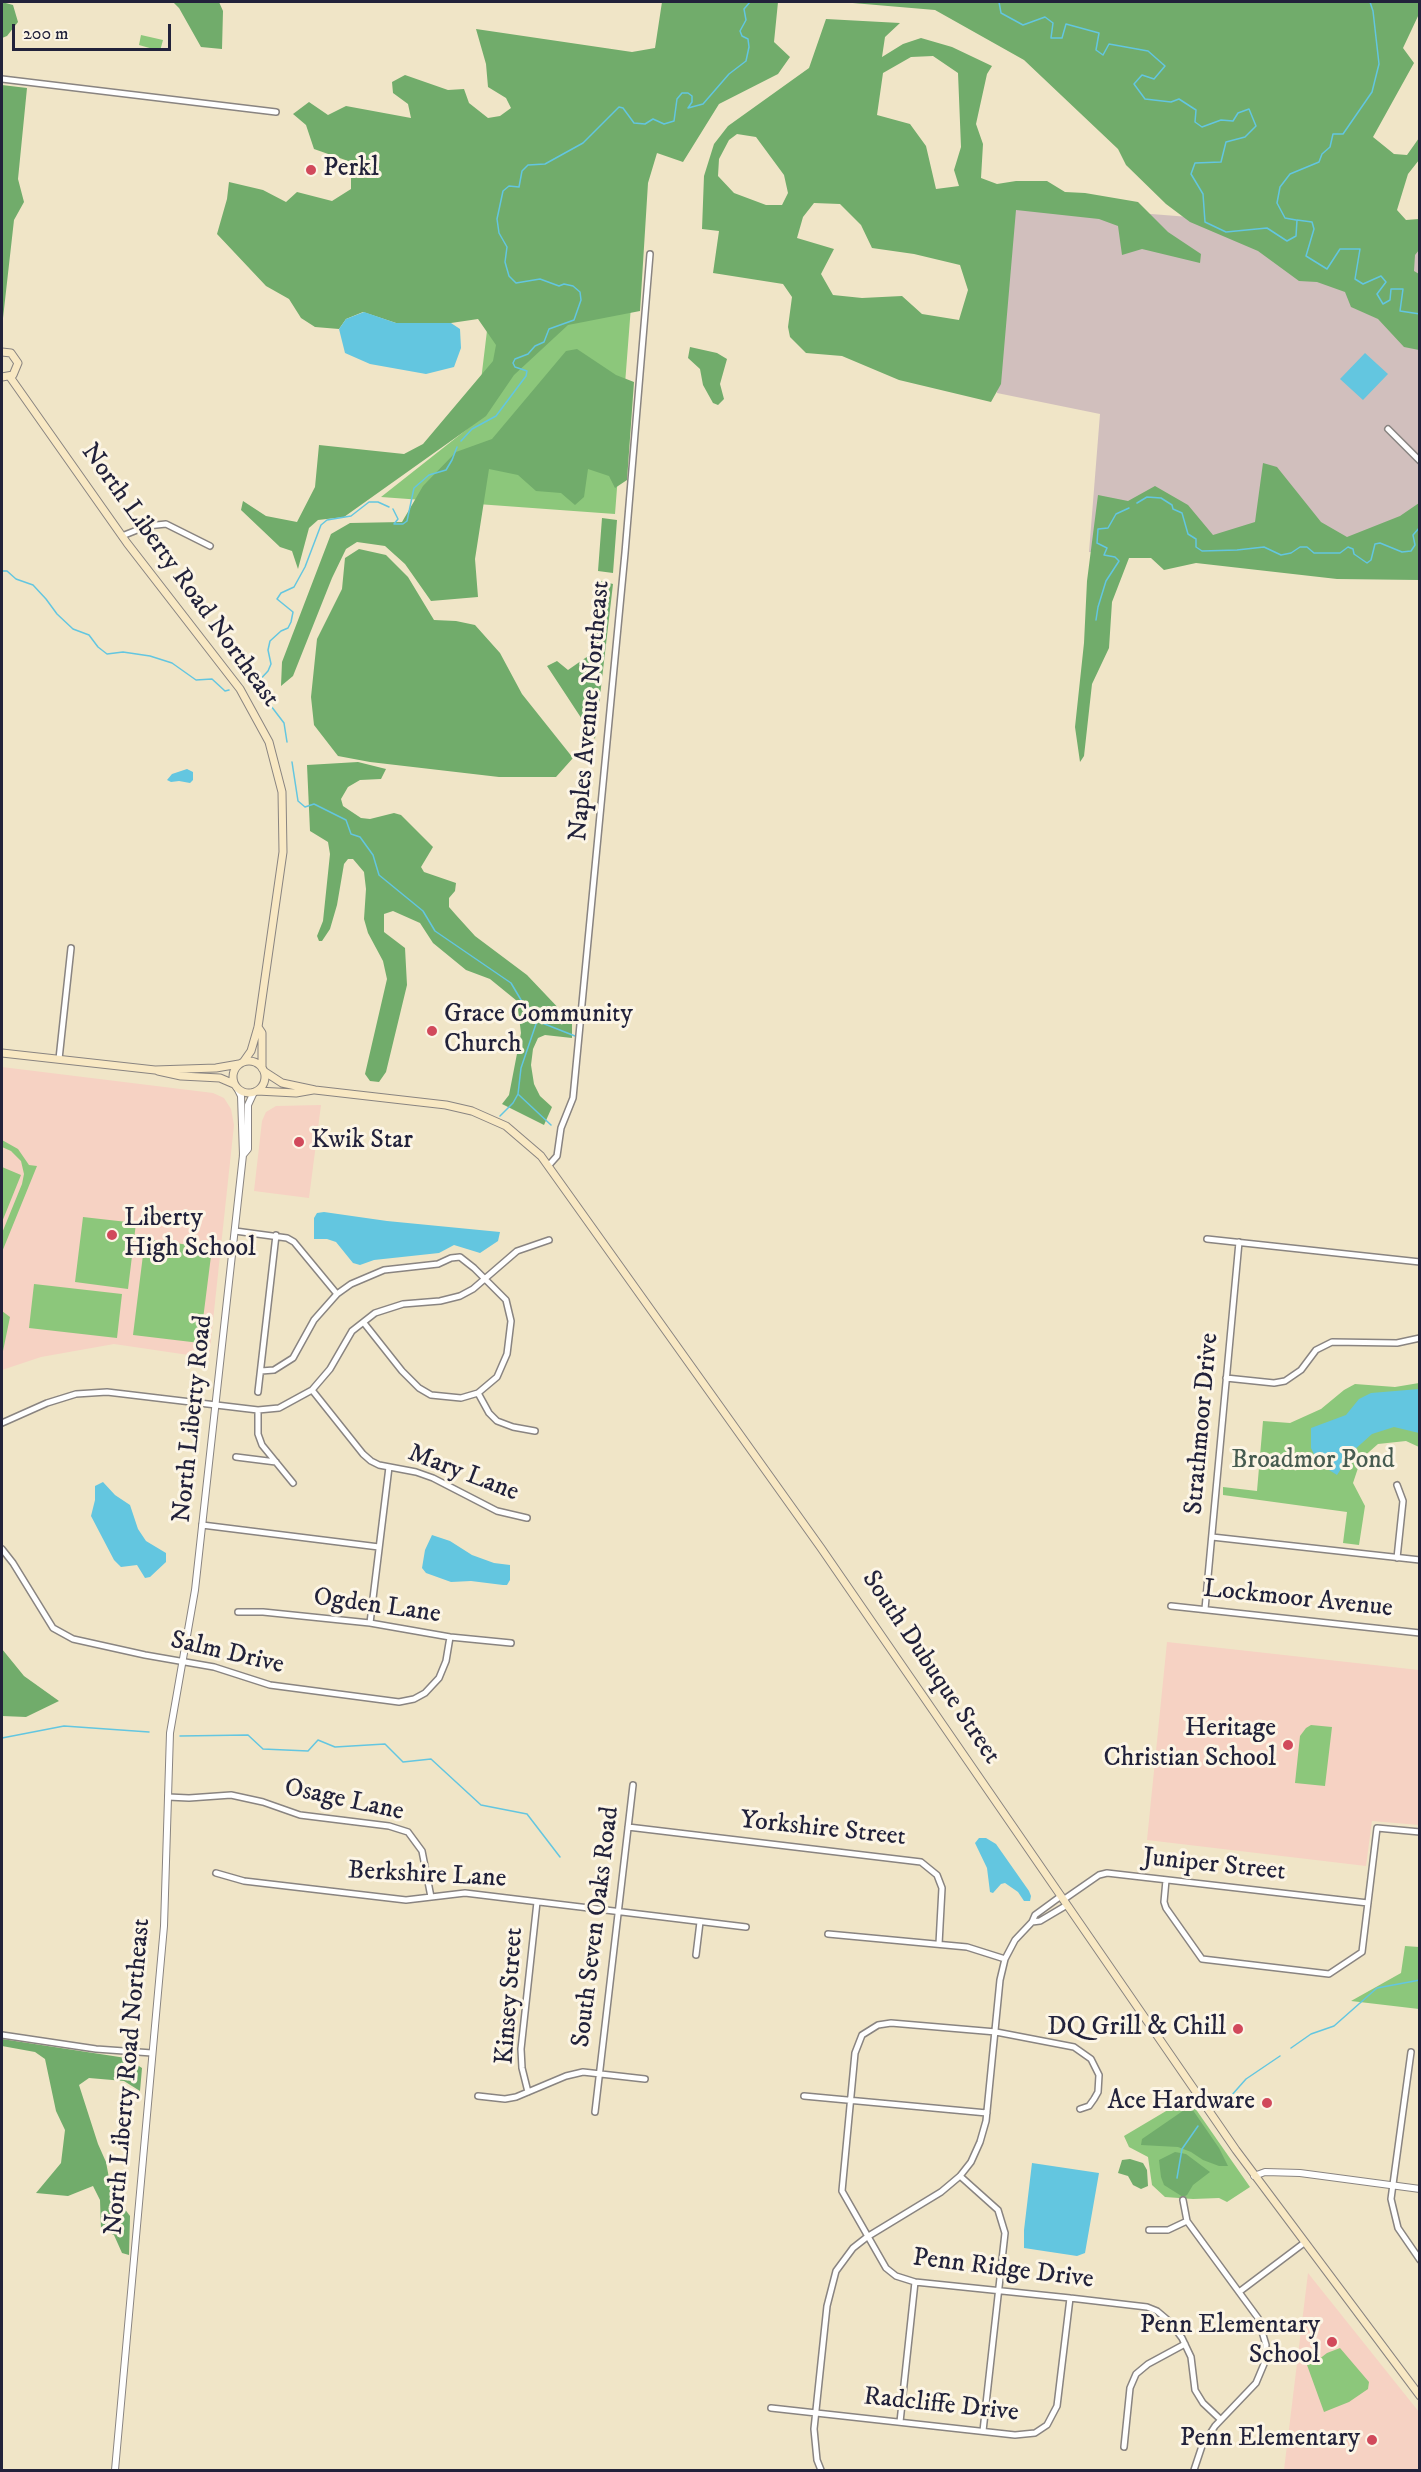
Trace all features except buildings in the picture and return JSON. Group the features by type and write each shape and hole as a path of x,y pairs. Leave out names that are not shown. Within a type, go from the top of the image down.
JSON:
{"main road":[{"name":"North Liberty Road Northeast","path":"2,352 11,353 17,359 18,367 6,377 122,536 240,689 262,725 275,762 284,810 283,852 258,1027 251,1052 241,1063"},
{"name":"North Liberty Road Northeast","path":"258,1027 262,1033 264,1070"},
{"path":"2,1053 155,1070 216,1068 254,1061 282,1083 315,1090"},
{"path":"236,1086 232,1076 241,1063"},
{"path":"155,1070 181,1077 220,1078 245,1093 296,1093 315,1090"},
{"path":"256,1092 264,1083 264,1070"},
{"name":"South Dubuque Street","path":"315,1090 446,1105 472,1111 497,1121 517,1134 549,1165 827,1556 1254,2176 1419,2396"}],"street":[{"path":"2,79 276,112"},
{"name":"Naples Avenue Northeast","path":"549,1165 557,1156 561,1128 573,1098 626,553 650,254"},
{"path":"1388,429 1419,461"},
{"path":"122,536 147,526 166,524 210,546"},
{"path":"59,1059 71,948"},
{"name":"North Liberty Road","path":"177,1686 195,1590 243,1155 241,1096 236,1086"},
{"name":"North Liberty Road","path":"243,1155 248,1149 248,1106 256,1092"},
{"path":"235,1231 276,1235 294,1242 337,1294"},
{"path":"258,1392 276,1235"},
{"path":"1207,1239 1419,1262"},
{"path":"2,1423 47,1403 76,1394 107,1392 258,1410 279,1408 312,1390 330,1369 346,1340 375,1313 389,1307 440,1301 460,1296 485,1280 505,1260 518,1251 549,1240"},
{"name":"Strathmoor Drive","path":"1205,1609 1239,1242"},
{"path":"261,1371 273,1370 293,1358 314,1320 337,1294 351,1284 384,1270 438,1263 460,1257 506,1300 511,1321 507,1354 497,1377 478,1393 461,1398 431,1395 419,1388 402,1371 364,1323"},
{"path":"1226,1378 1274,1383 1285,1381 1301,1371 1316,1350 1332,1342 1397,1343 1419,1338"},
{"name":"Mary Lane","path":"312,1390 363,1454 379,1465 416,1472 433,1478 497,1511 527,1518"},
{"path":"478,1393 489,1413 497,1421 513,1427 536,1431"},
{"path":"258,1410 258,1434 262,1445 293,1483"},
{"path":"237,1457 276,1462"},
{"path":"370,1623 389,1467"},
{"path":"1397,1558 1403,1501 1398,1485"},
{"path":"202,1525 379,1547"},
{"path":"1212,1537 1419,1560"},
{"name":"Salm Drive","path":"2,1549 24,1579 40,1610 53,1628 73,1640 214,1667 270,1685 399,1702 414,1699 424,1694 439,1678 446,1661 450,1636"},
{"name":"Lockmoor Avenue","path":"1172,1606 1419,1634"},
{"name":"Ogden Lane","path":"238,1612 264,1612 370,1623 511,1643"},
{"name":"North Liberty Road Northeast","path":"115,2470 164,1914 170,1733 177,1686"},
{"name":"South Seven Oaks Road","path":"595,2112 633,1785"},
{"name":"Osage Lane","path":"168,1797 231,1795 300,1815 389,1826 408,1832 422,1851 431,1896"},
{"name":"Yorkshire Street","path":"628,1827 921,1862 932,1869 942,1888 939,1944"},
{"path":"1166,1880 1164,1902 1166,1908 1202,1959 1329,1974 1362,1953 1377,1828 1419,1832"},
{"name":"Berkshire Lane","path":"216,1873 244,1881 406,1900 465,1893 746,1927"},
{"name":"Juniper Street","path":"1064,1900 1103,1873 1368,1903"},
{"path":"1032,1922 1040,1921 1064,1900"},
{"path":"821,2470 814,2444 815,2414 827,2306 832,2282 843,2260 867,2237 941,2192 960,2176 980,2142 987,2113 1000,1980 1005,1959 1015,1940 1032,1922 1035,1915 1064,1900"},
{"name":"Kinsey Street","path":"528,2092 522,2068 521,2049 537,1902"},
{"path":"696,1955 700,1922"},
{"path":"828,1934 967,1947 1005,1959"},
{"name":"Penn Ridge Drive","path":"996,2032 891,2023 878,2025 862,2035 855,2052 842,2191 867,2237 886,2268 896,2276 915,2282 1147,2307 1157,2311 1170,2322 1185,2344 1191,2357 1195,2390 1203,2403 1220,2419"},
{"path":"996,2032 1074,2047 1092,2059 1099,2075 1098,2092 1089,2106 1080,2109"},
{"path":"2,2035 96,2049 152,2053"},
{"path":"1411,2052 1392,2185 1392,2209 1394,2221 1419,2260"},
{"path":"478,2096 505,2099 575,2073 599,2073 645,2079"},
{"path":"804,2096 987,2113"},
{"path":"1254,2176 1265,2172 1300,2173 1419,2189"},
{"path":"960,2176 998,2210 1002,2216 1005,2233 983,2431"},
{"path":"1183,2200 1187,2221 1262,2327 1266,2354 1256,2383 1220,2419 1202,2446 1194,2470"},
{"path":"1149,2230 1168,2230 1187,2221"},
{"path":"1239,2292 1304,2242"},
{"path":"900,2422 915,2282"},
{"name":"Radcliffe Drive","path":"771,2408 1029,2435 1042,2429 1052,2419 1057,2406 1070,2298"},
{"path":"1124,2447 1130,2388 1136,2374 1148,2364 1185,2344"}],"shaded area":[{"path":"1012,203 1303,226 1419,247 1419,574 1089,552 1100,414 997,393"},
{"name":"Liberty High School","path":"2,1067 213,1093 224,1098 231,1109 234,1125 209,1358 114,1344 41,1357 2,1370"},
{"path":"321,1105 309,1198 254,1191 262,1121 266,1112 276,1106"},
{"name":"Heritage Christian School","path":"1167,1642 1419,1670 1419,1825 1372,1821 1366,1866 1147,1840"},
{"name":"Penn Elementary School","path":"1308,2273 1419,2412 1419,2470 1284,2470"}],"green space":[{"path":"2,2 13,5 18,22 7,36 2,38"},
{"path":"173,2 219,2 223,11 222,49 201,47 179,8"},
{"path":"662,2 778,2 774,42 790,57 778,74 719,104 683,162 657,153 648,183 640,311 568,325 514,375 486,416 344,517 318,520 309,528 298,569 292,551 280,547 241,510 243,501 266,516 297,522 315,487 319,445 404,454 423,444 493,361 496,345 478,319 451,323 396,323 363,312 346,319 339,329 315,327 301,318 289,299 266,286 217,234 227,199 229,182 263,190 286,202 297,192 332,201 351,189 351,162 314,149 306,125 293,114 309,102 328,115 346,106 411,118 408,104 393,93 392,82 405,75 448,90 464,89 469,103 488,118 500,116 511,108 506,98 488,87 486,64 476,29 632,52 655,48"},
{"path":"841,2 1419,2 1419,14 1403,48 1414,63 1373,137 1394,154 1407,155 1419,138 1419,160 1408,174 1397,210 1406,220 1419,219 1419,250 1415,255 1414,271 1419,274 1419,350 1404,347 1378,319 1351,307 1345,292 1317,282 1299,281 1258,251 1190,222 1166,204 1126,165 1118,149 1024,60 935,10"},
{"path":"826,19 900,23 885,37 882,57 903,44 921,38 952,47 992,66 987,74 976,124 983,144 981,178 997,184 1016,181 1047,181 1065,192 1138,202 1168,232 1201,254 1200,263 1142,249 1122,255 1118,226 1099,219 1016,210 1001,384 991,402 899,380 842,356 806,353 790,337 788,327 792,297 783,284 713,273 719,231 702,229 704,176 714,144 728,126 809,68","holes":["933,56 958,73 961,147 954,170 959,186 936,189 926,146 910,124 877,115 883,73 911,57","737,134 756,137 784,175 788,193 782,205 766,205 734,193 718,176 719,159 729,140","814,203 840,204 861,225 872,248 914,254 960,265 968,290 959,320 922,314 902,296 862,298 833,295 821,274 834,249 797,238 803,217"]},
{"path":"141,35 163,40 160,51 139,45"},
{"path":"2,85 27,88 18,179 24,202 14,220 2,327"},
{"path":"642,163 615,514 381,497 476,422 489,314"},
{"path":"690,347 717,353 727,359 720,384 724,399 718,405 713,403 703,385 700,369 688,358"},
{"path":"577,349 616,375 634,382 627,480 615,488 609,476 588,469 584,497 575,505 561,493 536,491 518,475 489,469 475,559 478,597 431,601 405,564 385,546 357,542 346,549 293,676 281,686 282,662 331,534 350,523 402,522 423,486 456,452 492,439 566,351"},
{"path":"1263,463 1277,467 1321,522 1347,537 1400,516 1419,503 1419,580 1337,579 1196,563 1164,570 1151,558 1129,558 1112,602 1109,648 1092,684 1084,756 1080,762 1075,727 1084,643 1087,581 1098,495 1128,501 1155,486 1188,505 1213,535 1255,522"},
{"path":"602,518 617,520 613,573 598,571"},
{"path":"359,549 386,555 408,577 434,620 475,625 500,653 522,694 573,758 556,777 499,777 370,762 338,756 314,725 311,697 317,639 342,589 345,558"},
{"path":"598,580 613,584 595,739 547,666 557,661 568,670 591,654"},
{"path":"358,762 386,769 381,779 360,780 348,787 341,799 343,806 361,818 370,819 394,813 401,815 433,847 421,867 424,872 456,883 455,891 449,898 449,907 475,936 527,975 565,1015 572,1015 572,1038 545,1035 538,1038 533,1049 531,1065 534,1084 540,1096 552,1107 544,1125 502,1104 509,1095 521,1033 517,1001 490,979 466,970 433,943 420,923 393,911 384,914 384,932 405,948 407,985 386,1072 379,1082 370,1081 365,1074 387,979 383,961 368,933 364,919 366,889 364,872 353,859 348,859 344,864 330,929 322,941 319,941 317,936 323,921 330,854 328,842 310,831 307,765"},
{"path":"2,1140 18,1149 29,1165 37,1166 2,1252 2,1233 24,1174 21,1161 11,1151 2,1147"},
{"path":"2,1167 21,1175 2,1222"},
{"path":"83,1217 136,1223 128,1289 75,1282"},
{"path":"145,1239 212,1248 200,1343 133,1335"},
{"path":"34,1284 122,1294 117,1338 29,1328"},
{"path":"2,1311 10,1317 2,1356"},
{"name":"Broadmor Pond","path":"1419,1383 1419,1447 1406,1441 1378,1444 1361,1459 1353,1483 1365,1506 1359,1545 1343,1543 1347,1512 1223,1495 1223,1487 1257,1491 1263,1421 1290,1423 1321,1409 1355,1384 1395,1387"},
{"path":"2,1649 24,1676 59,1701 26,1717 2,1716"},
{"path":"1311,1725 1332,1727 1325,1786 1295,1783 1300,1736"},
{"path":"1405,1946 1419,1947 1419,2009 1351,2001 1401,1973"},
{"path":"2,2039 126,2058 142,2068 140,2091 124,2081 89,2078 79,2085 106,2162 114,2205 124,2208 130,2216 129,2255 122,2253 114,2235 101,2229 100,2200 93,2186 68,2196 36,2193 61,2163 65,2130 56,2111 45,2059 35,2052 2,2046"},
{"path":"1188,2098 1250,2187 1227,2202 1219,2198 1165,2197 1152,2185 1148,2157 1129,2147 1124,2136"},
{"path":"1190,2106 1219,2148 1228,2166 1219,2166 1203,2160 1178,2147 1141,2145 1142,2139"},
{"path":"1175,2152 1186,2154 1210,2172 1193,2185 1183,2197 1164,2185 1161,2177 1159,2160"},
{"path":"1130,2159 1143,2163 1147,2170 1148,2186 1141,2189 1133,2185 1128,2176 1118,2173 1122,2160"},
{"path":"1340,2348 1369,2382 1368,2389 1349,2402 1324,2412 1307,2365"}],"water":[{"path":"364,312 396,323 451,323 460,329 461,348 454,367 426,374 370,364 345,353 339,329 346,319"},
{"path":"1365,353 1388,374 1363,400 1340,379"},
{"path":"187,769 193,772 193,780 190,783 167,780 172,774"},
{"path":"317,1213 387,1221 500,1232 498,1241 480,1253 454,1245 439,1253 374,1260 360,1265 353,1263 336,1242 314,1239 314,1218"},
{"path":"1419,1389 1419,1433 1394,1427 1372,1434 1352,1452 1337,1475 1318,1463 1311,1448 1311,1428 1346,1415 1359,1399 1371,1393"},
{"path":"103,1482 115,1495 130,1505 138,1529 146,1541 166,1553 166,1562 150,1577 145,1578 137,1565 121,1567 114,1560 91,1516 95,1500 95,1486"},
{"path":"432,1535 450,1541 472,1555 494,1563 510,1565 510,1580 507,1585 471,1581 451,1582 426,1573 422,1568 425,1550"},
{"path":"979,1838 986,1838 996,1844 1029,1891 1030,1901 1024,1901 1018,1892 1005,1883 993,1893 990,1892 987,1868 975,1843"},
{"path":"1032,2163 1099,2173 1085,2253 1077,2256 1024,2248"}],"waterway":[{"path":"461,441 472,429 496,416 526,376 527,371 515,367 513,363 515,359 528,354 535,346 544,342 549,329 574,320 581,300 580,292 573,286 564,284 559,286 540,279 516,283 509,276 505,262 507,247 499,233 497,219 503,191 509,186 519,187 522,171 528,165 545,164 583,143 619,107 623,108 634,123 645,124 653,119 664,124 674,121 677,99 682,93 692,96 692,102 688,108 703,104 729,74 746,61 748,39 742,36 740,31 746,20 744,9 750,2"},
{"path":"999,2 1001,13 1023,25 1045,17 1053,23 1051,38 1062,38 1066,24 1099,33 1096,50 1103,55 1109,44 1148,51 1165,66 1154,79 1142,75 1134,84 1145,99 1171,102 1179,99 1196,110 1195,122 1202,127 1221,120 1233,121 1238,113 1249,109 1256,126 1245,137 1226,142 1221,162 1195,163 1191,174 1203,194 1205,222 1226,232 1267,228 1287,241 1296,236 1297,220 1312,222 1314,229 1306,256 1327,269 1340,249 1360,249 1355,279 1363,284 1381,276 1386,282 1377,294 1383,304 1390,300 1391,289 1403,289 1400,311 1420,314"},
{"path":"1296,220 1285,218 1277,203 1280,187 1290,174 1319,162 1322,154 1330,147 1333,134 1343,134 1372,92 1379,64 1370,2"},
{"path":"393,509 398,519 394,524 403,524 407,521 414,488 429,475 446,470 457,447"},
{"path":"1137,503 1147,497 1161,498 1172,505 1173,509 1182,513 1188,534 1196,539 1196,547 1202,551 1264,547 1281,555 1291,553 1300,547 1307,547 1314,553 1340,553 1348,547 1367,563 1371,560 1375,544 1380,543 1402,552 1411,551 1415,545 1413,535 1420,527"},
{"path":"287,742 284,723 255,685 268,671 271,664 268,650 270,641 288,628 291,622 293,612 277,599 281,593 294,587 305,567 321,525 327,520 351,516 369,502 378,502 389,507"},
{"path":"1096,620 1106,581 1119,561 1115,557 1104,555 1107,548 1097,543 1098,529 1108,528 1116,514 1129,508"},
{"path":"2,571 7,571 16,579 33,585 73,629 89,635 107,654 123,652 150,656 172,663 196,680 212,679 225,691 229,690"},
{"path":"248,681 255,685"},
{"path":"292,762 298,801 305,807 314,804 346,820 351,834 360,837 373,855 379,875 423,911 435,931 511,983 524,1005 533,1010 537,1021 521,1068 518,1094 513,1103 500,1116"},
{"path":"537,1021 575,1036"},
{"path":"519,1095 551,1125"},
{"path":"2,1738 64,1726 149,1732"},
{"path":"180,1736 248,1735 263,1749 308,1751 318,1740 335,1747 385,1744 403,1762 431,1759 481,1805 527,1814 560,1857"},
{"path":"1291,2048 1311,2034 1334,2026 1377,1988 1420,1980"},
{"path":"1223,2105 1246,2079 1280,2056"},
{"path":"1177,2178 1182,2149 1198,2126"}],"place":[{"name":"Perkl","path":"311,170"},
{"name":"Grace Community Church","path":"432,1031"},
{"name":"Kwik Star","path":"299,1142"},
{"name":"Liberty High School","path":"112,1235"},
{"name":"Heritage Christian School","path":"1288,1745"},
{"name":"DQ Grill & Chill","path":"1238,2029"},
{"name":"Ace Hardware","path":"1267,2103"},
{"name":"Penn Elementary School","path":"1332,2342"},
{"name":"Penn Elementary","path":"1372,2440"}]}
